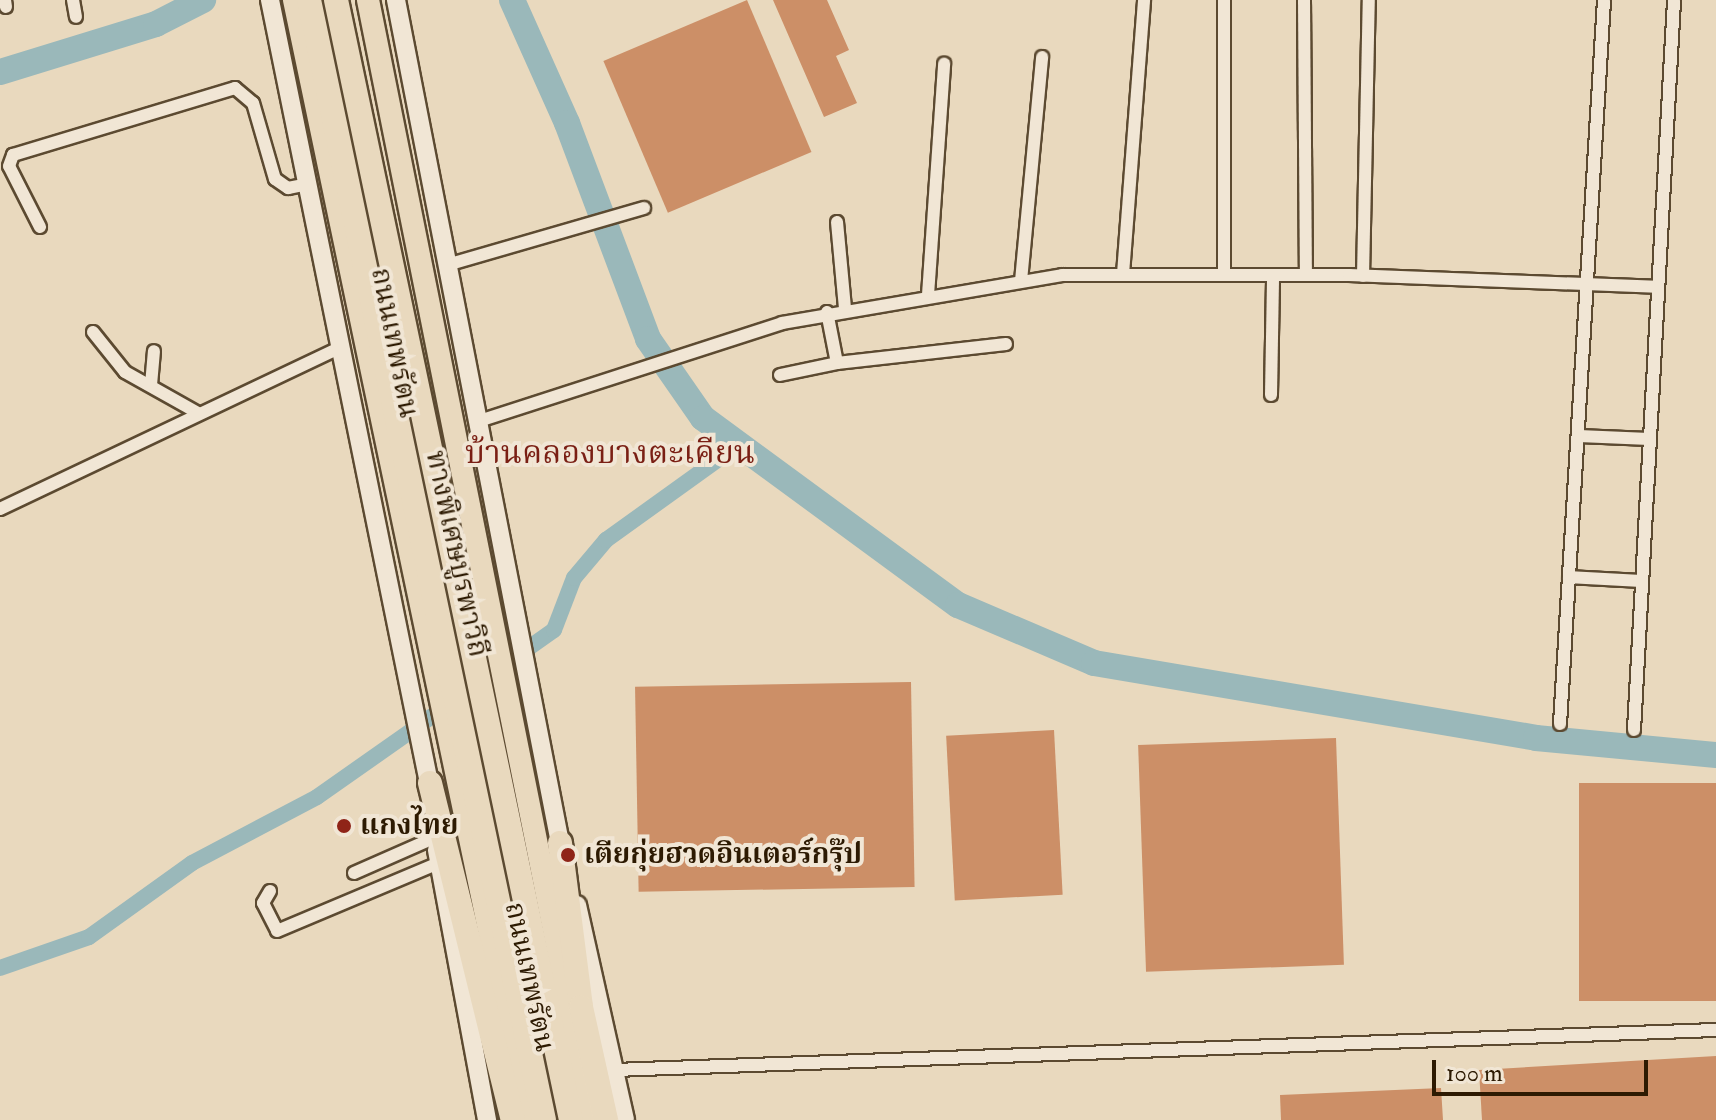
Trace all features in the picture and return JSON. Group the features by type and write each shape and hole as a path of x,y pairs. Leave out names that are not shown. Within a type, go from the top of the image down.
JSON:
{"highway":[{"name":"ถนนเทพรัตน","path":"294,0 529,1120"},
{"name":"ทางพิเศษบูรพาวิถี","path":"309,0 544,1120"},
{"name":"ทางพิเศษบูรพาวิถี","path":"336,0 571,1120"},
{"name":"ถนนเทพรัตน","path":"368,0 592,1120"},
{"path":"430,783 513,1120"},
{"path":"560,843 581,1007 606,1120"}],"main road":[{"path":"396,0 450,264 560,843 625,1120"},
{"name":"ถนนเทพรัตน","path":"270,2 430,783 439,863 487,1120"}],"street":[{"path":"73,0 76,17"},
{"path":"1123,274 1144,0"},
{"path":"1224,0 1224,274"},
{"path":"1304,0 1306,274"},
{"path":"1363,276 1369,0"},
{"path":"1560,724 1604,0"},
{"path":"1634,730 1674,0"},
{"path":"1021,281 1042,57"},
{"path":"928,295 944,64"},
{"path":"40,227 9,166 13,155 235,88 253,103 275,179 288,188 308,184"},
{"path":"450,264 644,208"},
{"path":"837,222 845,308"},
{"path":"479,421 827,312 1021,281 1123,274 1306,274 1588,287 1656,287"},
{"path":"1271,395 1273,275"},
{"path":"827,312 837,363"},
{"path":"93,332 116,365 198,413"},
{"path":"780,375 837,363 1006,344"},
{"path":"0,509 341,347"},
{"path":"151,385 154,351"},
{"path":"1579,436 1649,439"},
{"path":"1569,577 1640,581"},
{"path":"354,873 436,837"},
{"path":"270,891 263,903 277,931 439,863"},
{"path":"614,1070 1716,1030"}],"building":[{"path":"747,0 811,152 668,213 603,61"},
{"path":"773,0 827,0 849,50 836,56 857,103 824,117"},
{"path":"911,682 915,887 639,892 635,687"},
{"path":"1054,730 1063,895 955,900 946,736"},
{"path":"1336,738 1344,965 1146,972 1138,745"},
{"path":"1579,783 1716,783 1716,1001 1579,1001"},
{"path":"1716,1056 1716,1120 1482,1120 1479,1070"},
{"path":"1441,1088 1443,1120 1281,1120 1280,1095"}],"waterway":[{"path":"0,72 156,24 203,0"},
{"path":"512,0 567,123 648,339 703,418 958,605 1094,663 1536,738 1716,755"},
{"path":"496,671 554,630 574,578 606,540 737,446"},
{"path":"0,968 89,937 192,863 317,797 448,705"}],"place":[{"name":"แกงไทย","path":"344,826"},
{"name":"เตียกุ่ยฮวดอินเตอร์กรุ๊ป","path":"568,855"}],"district":[{"name":"บ้านคลองบางตะเคียน","path":"610,453"}]}
